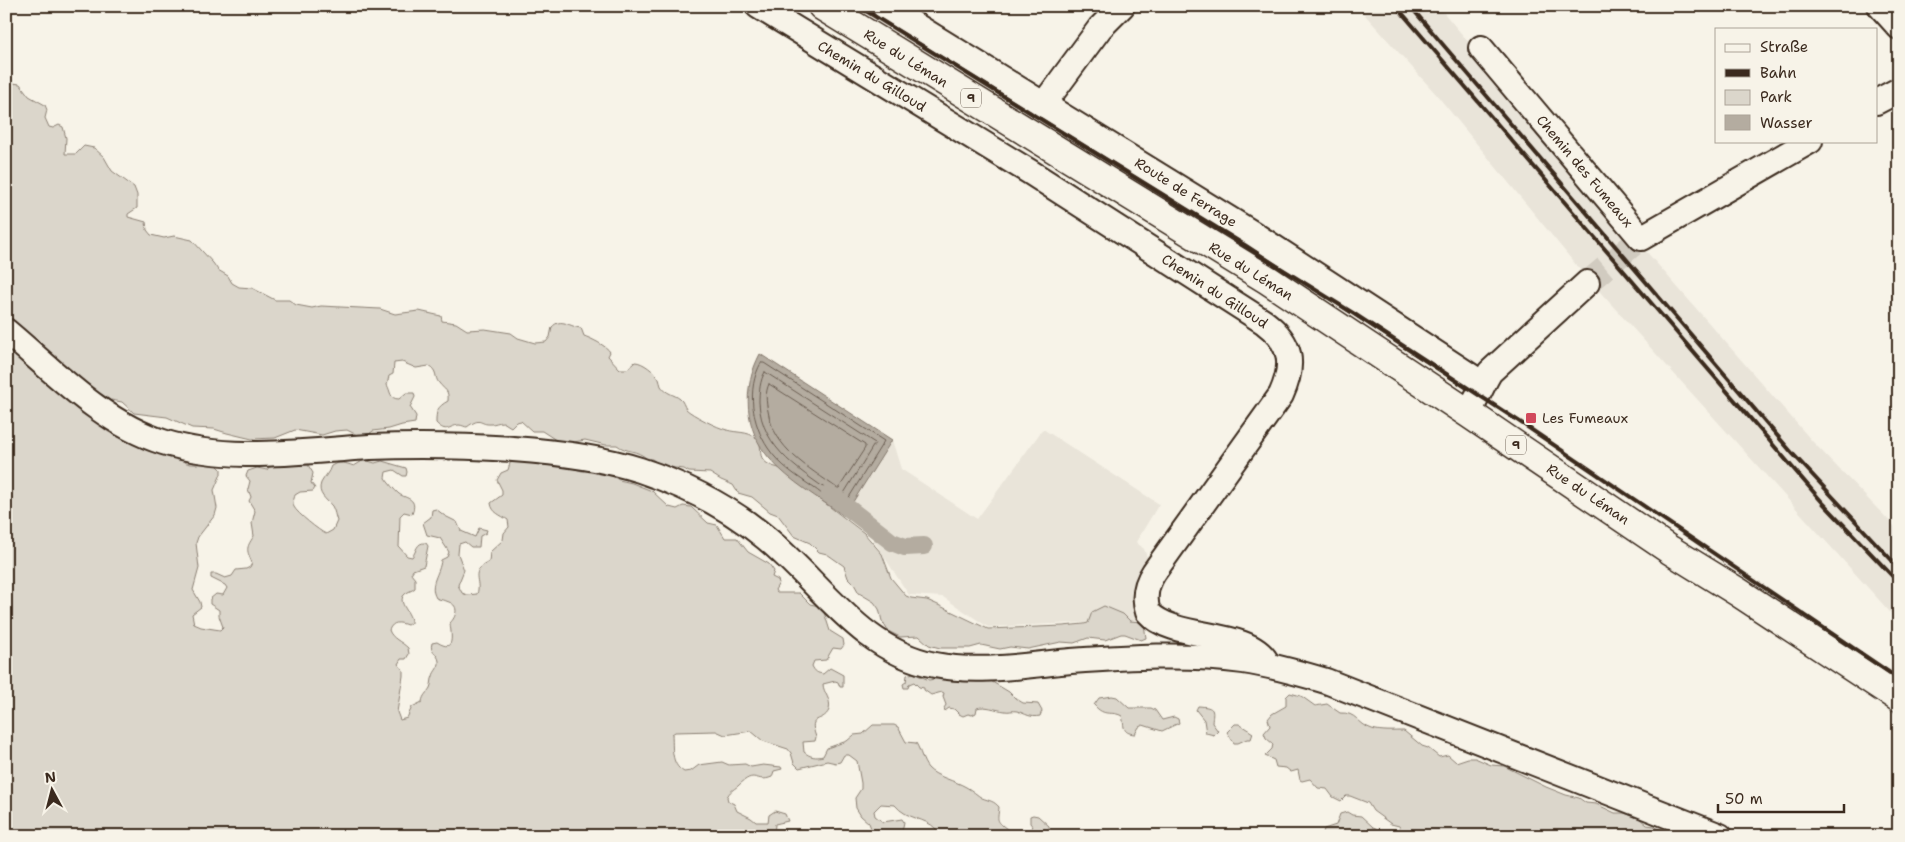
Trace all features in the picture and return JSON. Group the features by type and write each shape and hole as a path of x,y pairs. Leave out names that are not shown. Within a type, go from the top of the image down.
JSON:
{"main road":[{"name":"Rue du Léman","path":"822,6 1268,280 1468,412 1670,550 1738,592 1899,698"},
{"name":"Rue du Léman","path":"1670,550 1714,588 1899,714"}],"street":[{"name":"Chemin du Gilloud","path":"758,6 1030,172 1264,322 1281,337 1288,352 1290,371 1282,395 1154,572 1147,585 1145,598 1148,612 1160,622 1248,647 1261,655 1268,665"},
{"name":"Route de Ferrage","path":"884,6 1252,233 1483,384"},
{"path":"1043,105 1100,28 1122,6"},
{"path":"1880,6 1899,27"},
{"name":"Chemin des Fumeaux","path":"1481,48 1641,238 1808,142"},
{"path":"1878,101 1899,90"},
{"path":"1468,412 1480,395 1483,384 1490,372 1587,283"},
{"path":"6,331 113,419 163,442 197,449 266,454 386,447 491,448 585,457 623,465 648,473 692,492 743,520 782,552 858,627 885,646 906,657 927,664 952,668 1181,656 1239,660 1268,665 1326,682 1720,836"}],"shaded area":[{"path":"1357,6 1438,6 1631,234 1813,442 1899,531 1899,622 1581,271 1436,94"},
{"path":"760,354 892,440 901,469 977,519 1043,429 1159,504 1136,542 1144,549 1147,564 1131,592 1133,604 1145,620 988,627 943,597 909,595 866,529 844,516 786,474 763,450 750,420 747,393 754,366"}],"green space":[{"path":"6,82 20,84 29,96 45,105 47,110 45,118 49,127 53,128 59,125 63,127 66,138 65,154 76,154 84,146 94,148 104,157 112,171 134,187 137,195 137,208 128,214 128,217 146,222 147,230 151,235 164,238 174,236 192,240 218,270 228,276 232,283 239,287 252,288 275,300 289,300 296,305 312,308 321,306 380,309 395,314 419,311 441,316 442,321 456,323 467,330 485,329 511,333 518,338 535,343 546,342 555,324 566,323 581,328 584,336 606,347 610,352 608,356 620,369 627,369 635,362 642,364 655,373 663,389 680,399 686,409 694,415 723,429 746,433 756,438 759,441 762,458 765,461 779,468 864,533 882,554 891,578 906,596 927,600 988,629 1084,624 1088,623 1092,612 1104,606 1123,614 1130,621 1144,624 1146,638 1141,640 1121,634 1105,640 1088,638 1074,643 1061,642 1028,649 1010,647 1000,649 981,645 970,648 940,648 929,645 919,636 900,637 888,631 882,621 879,609 874,602 859,593 848,578 844,566 827,554 819,552 810,543 794,536 778,515 770,512 752,497 738,493 733,485 710,473 689,472 684,469 659,464 652,459 647,459 640,454 617,445 606,445 585,440 562,444 542,431 532,431 521,421 516,422 511,427 503,422 487,424 478,421 467,427 459,425 445,429 436,423 436,415 439,407 448,401 448,394 438,381 434,370 429,366 416,368 402,362 394,363 393,374 389,376 387,385 393,398 396,399 399,399 406,393 414,393 415,397 410,407 416,416 415,423 373,431 365,437 347,430 322,435 295,430 275,438 252,439 214,429 192,428 167,417 134,413 122,402 111,400 96,416 100,425 108,431 129,441 165,450 190,464 214,462 221,469 221,474 214,490 217,508 215,515 198,537 196,543 199,568 193,590 201,607 192,614 194,624 220,630 223,627 219,610 210,604 210,599 216,594 223,595 227,588 211,578 211,574 225,578 232,576 236,570 250,567 252,563 248,550 254,536 252,523 255,511 249,501 251,497 248,489 250,481 246,476 248,471 257,468 267,470 269,467 274,466 308,465 313,473 311,483 315,488 313,491 300,492 295,495 293,506 326,534 333,530 337,521 332,506 320,490 321,483 331,466 342,463 354,466 364,460 375,463 382,461 406,468 406,476 394,470 386,472 385,478 399,494 411,500 414,505 412,514 404,512 400,516 399,547 407,556 412,557 420,544 426,543 428,546 424,566 413,570 411,574 415,579 415,588 402,598 411,623 407,625 394,624 389,630 394,638 408,648 409,654 406,659 401,659 398,664 403,670 403,676 397,712 400,720 407,718 412,707 422,702 439,665 438,658 431,646 432,643 437,642 447,646 450,644 450,623 456,612 455,606 447,601 436,598 434,593 433,588 441,560 447,557 449,552 440,538 427,535 423,523 431,517 432,510 436,509 457,522 461,531 475,537 479,528 487,530 486,533 480,536 479,547 471,547 465,542 459,544 458,554 464,570 458,585 462,593 467,595 477,594 477,573 479,569 489,562 490,552 503,540 504,533 509,527 508,520 495,511 491,503 502,495 502,490 497,480 501,473 508,470 510,463 513,461 555,463 582,471 597,470 606,472 619,480 652,491 669,507 677,509 683,506 691,507 708,523 717,525 725,538 737,538 748,552 769,564 774,571 772,577 778,580 779,583 775,590 777,593 799,593 810,604 823,609 830,631 843,639 844,645 841,649 833,648 826,660 814,661 812,666 819,673 823,674 830,668 843,675 843,687 840,687 838,682 835,681 823,684 830,706 829,710 813,725 815,741 803,742 804,752 813,757 823,756 827,748 847,741 854,735 863,734 873,725 894,725 898,727 906,742 916,743 928,768 997,805 999,807 998,820 1007,829 1007,836 935,836 936,829 927,822 910,816 895,805 881,804 874,811 875,816 883,822 902,819 904,822 901,836 874,836 869,823 856,808 855,798 861,789 861,783 857,761 849,755 844,755 840,762 827,761 799,768 794,763 788,749 763,741 751,731 725,735 716,731 675,732 672,734 673,755 676,765 684,772 691,771 699,765 722,762 729,765 745,764 751,767 763,765 781,767 782,769 774,771 772,777 766,779 749,778 729,793 727,797 728,801 734,804 737,811 756,822 768,822 769,815 775,811 785,814 788,821 775,824 774,836 6,836"},
{"path":"913,673 929,680 940,678 989,680 1023,703 1038,704 1042,711 1040,716 1033,716 1017,711 983,707 977,708 976,713 972,715 963,716 954,709 949,708 945,711 944,693 931,695 914,682 909,684 908,688 904,688 903,684 906,682 907,675"},
{"path":"1290,693 1301,696 1315,706 1327,704 1340,713 1350,714 1372,729 1404,731 1439,757 1448,755 1456,762 1475,758 1491,765 1504,766 1546,787 1579,798 1586,803 1596,804 1615,813 1624,813 1639,818 1647,825 1654,826 1671,836 1406,836 1399,826 1391,824 1373,811 1368,803 1350,796 1346,796 1341,801 1333,797 1327,789 1318,788 1310,779 1300,780 1298,770 1291,772 1286,768 1276,767 1274,760 1265,756 1272,749 1273,744 1266,738 1264,733 1270,726 1268,719 1272,714 1286,706 1286,697"},
{"path":"1117,697 1129,708 1151,708 1155,710 1162,720 1174,717 1178,719 1179,723 1162,731 1143,725 1139,727 1135,734 1127,732 1124,728 1122,716 1105,713 1094,705 1099,698"},
{"path":"1198,706 1211,708 1213,715 1212,723 1218,731 1214,735 1206,733 1204,720 1196,710"},
{"path":"1235,724 1239,724 1253,733 1251,739 1234,743 1227,732"},
{"path":"1347,812 1352,815 1361,816 1387,836 1322,836 1324,829 1336,825 1340,814"},
{"path":"1030,816 1038,816 1049,826 1050,836 1027,836 1027,833 1033,827 1030,823"}],"water":[{"path":"760,354 892,440 844,516 786,475 761,448 751,422 748,395 754,367"}],"waterway":[{"path":"830,494 892,542 905,547 924,546"}],"tunnel":[{"path":"1587,283 1641,238"}],"railway":[{"path":"858,6 1353,313 1520,422 1899,679"},
{"path":"1396,6 1823,503 1899,583"},
{"path":"1410,6 1793,454 1899,568"}],"place":[{"name":"Les Fumeaux","path":"1531,418"}]}
